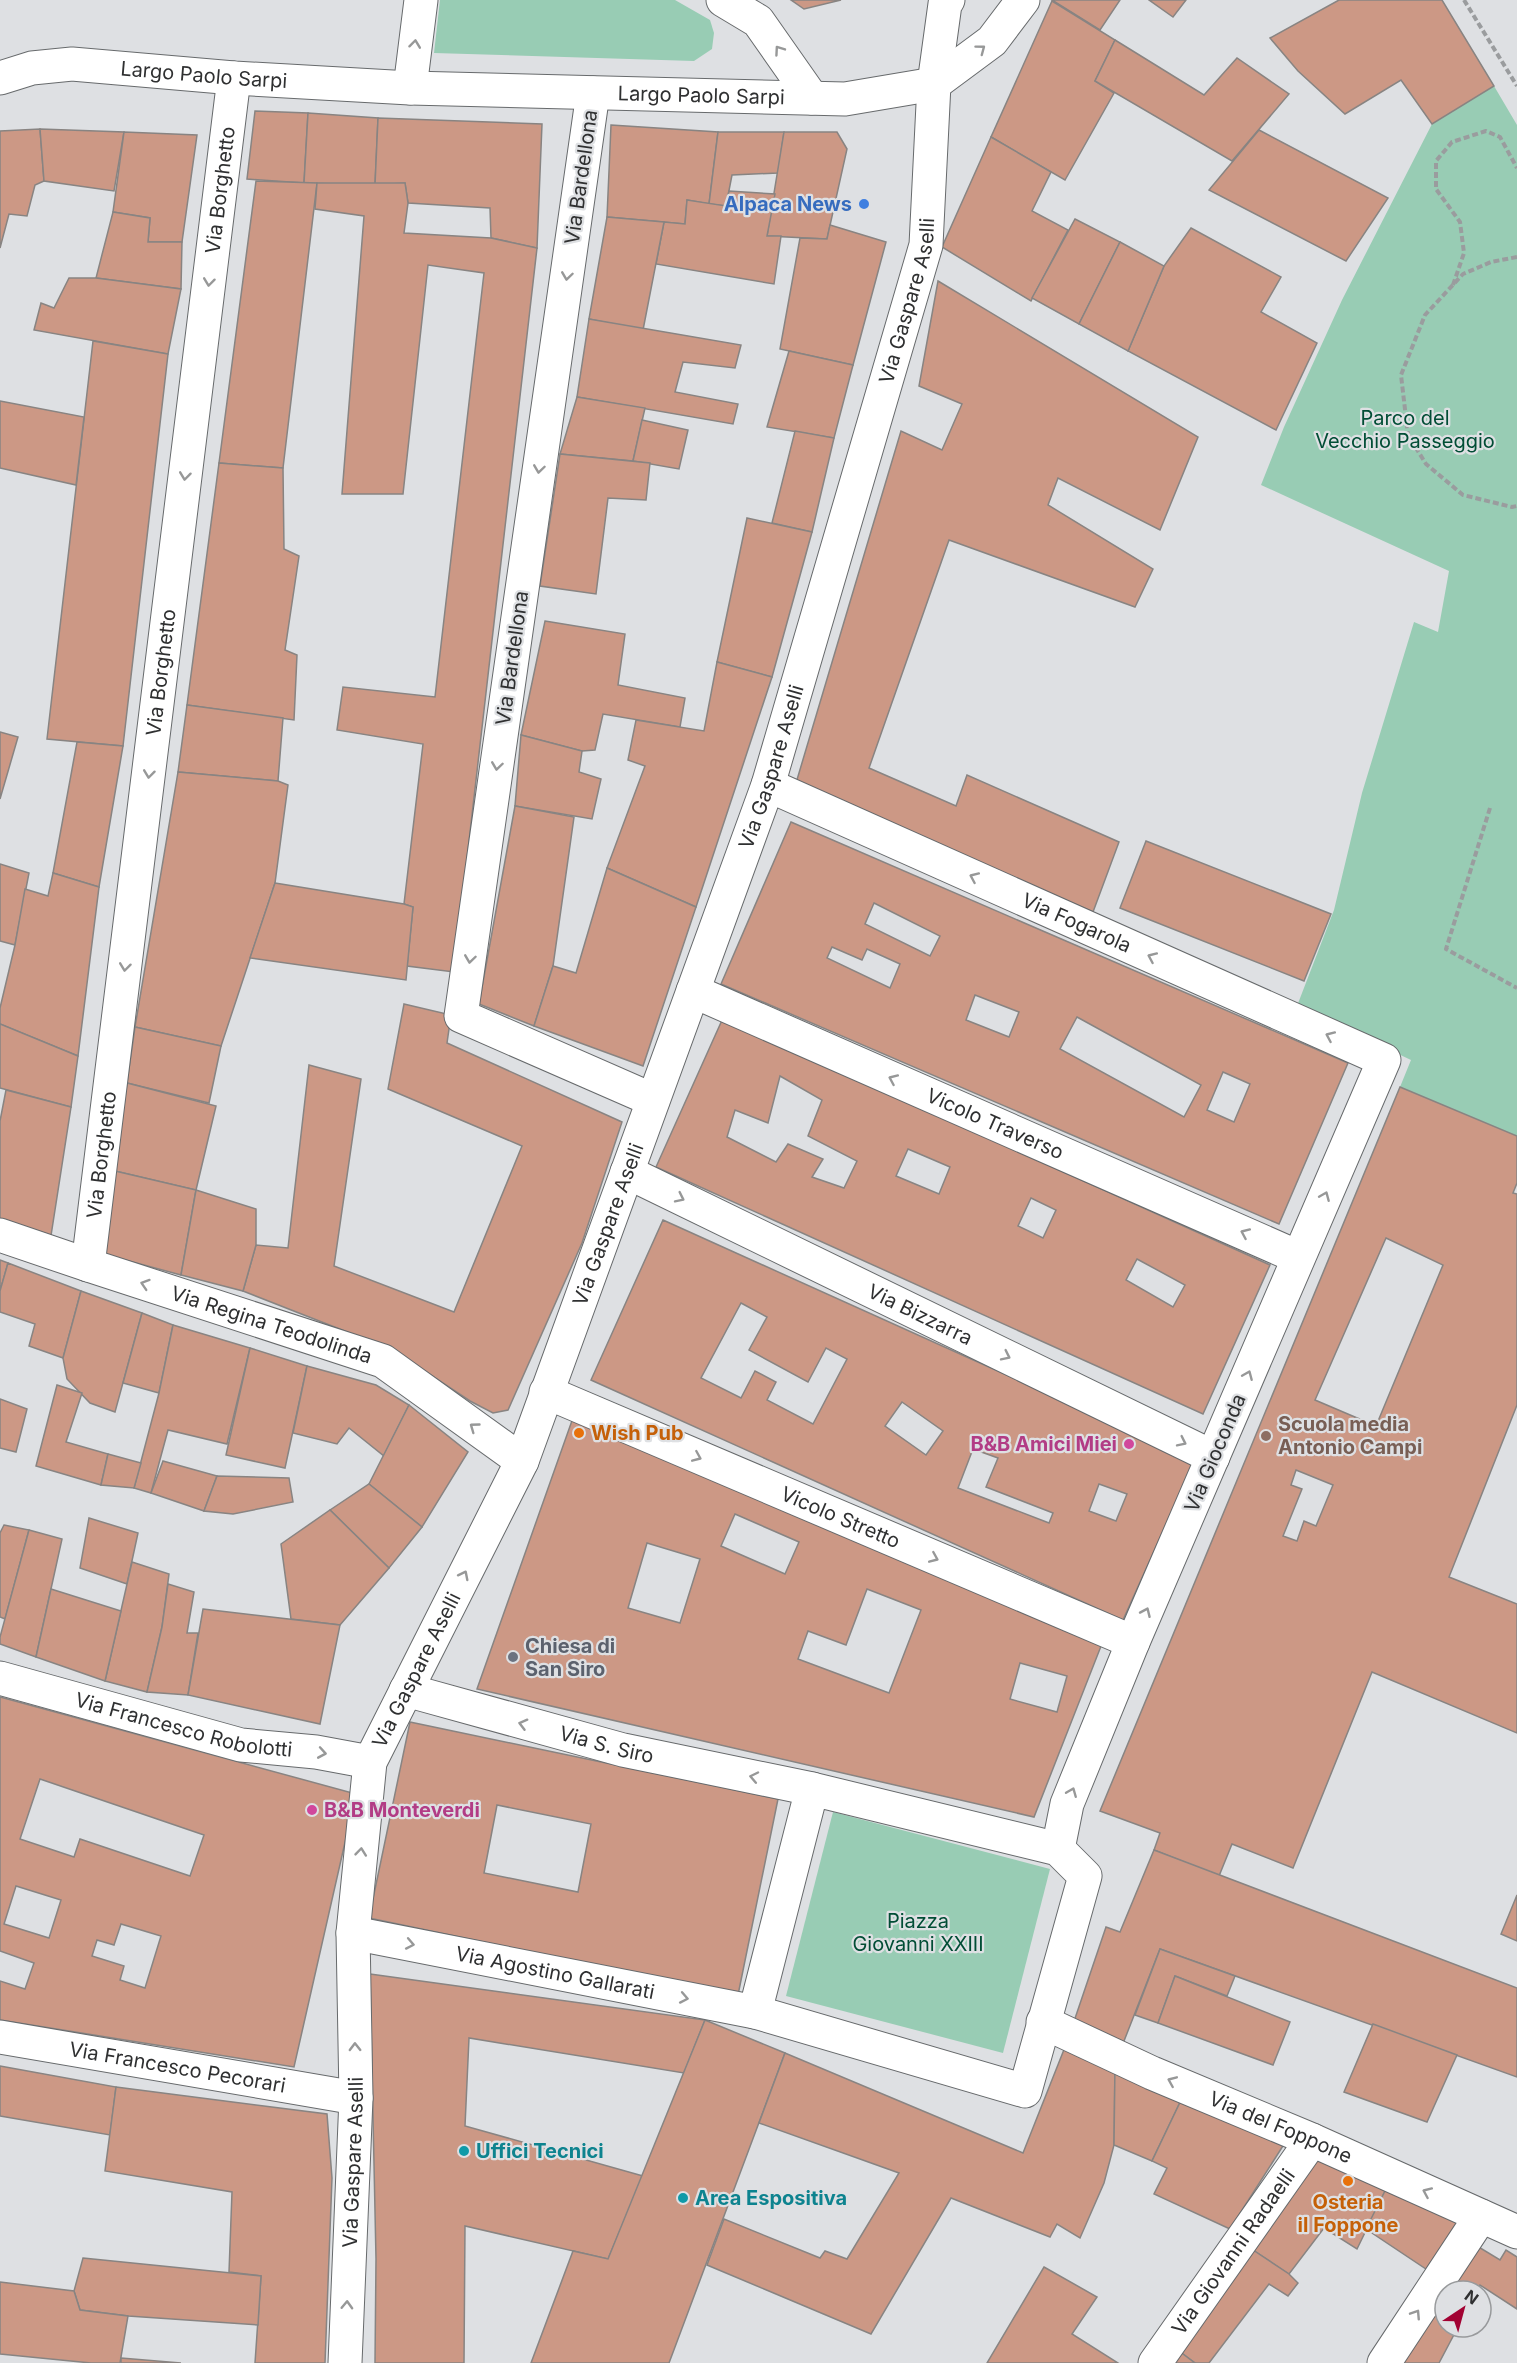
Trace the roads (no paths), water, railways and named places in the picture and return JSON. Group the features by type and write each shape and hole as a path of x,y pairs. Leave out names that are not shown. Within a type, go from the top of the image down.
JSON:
{"street":[{"path":"410,88 421,0"},
{"name":"Largo Paolo Sarpi","path":"723,0 758,21 813,98"},
{"name":"Via Gaspare Aselli","path":"345,2363 356,2098 353,1933 370,1762 522,1461 768,785 926,245 934,84 945,4 948,0"},
{"path":"934,84 992,41 1023,0"},
{"name":"Largo Paolo Sarpi","path":"0,78 33,68 72,64 234,78 410,88 845,99 934,84"},
{"name":"Via Borghetto","path":"88,1266 234,78"},
{"name":"Via Bardellona","path":"593,93 461,1016 653,1100"},
{"name":"Via Fogarola","path":"768,785 1384,1060"},
{"name":"Vicolo Traverso","path":"693,991 1298,1257"},
{"name":"Via Gioconda","path":"1058,1849 1067,1804 1132,1642 1384,1060"},
{"name":"Via Bizzarra","path":"627,1172 1214,1457"},
{"name":"Via Regina Teodolinda","path":"0,1235 88,1266 383,1361 522,1461"},
{"name":"Vicolo Stretto","path":"546,1392 1132,1642"},
{"name":"Via Francesco Robolotti","path":"0,1678 241,1745 316,1752 370,1762"},
{"name":"Via S. Siro","path":"406,1690 623,1750 812,1789"},
{"path":"812,1789 1058,1849 1085,1875 1024,2091 755,2012 812,1789"},
{"name":"Via Agostino Gallarati","path":"353,1933 755,2012"},
{"name":"Via del Foppone","path":"1043,2022 1152,2073 1312,2140 1517,2232"},
{"name":"Via Francesco Pecorari","path":"0,2037 356,2098"},
{"name":"Via Giovanni Radaelli","path":"1155,2363 1312,2140"},
{"path":"1384,2363 1481,2216"}],"place":[{"name":"Alpaca News","path":"864,204"},
{"name":"Wish Pub","path":"579,1433"},
{"name":"Scuola media Antonio Campi","path":"1266,1436"},
{"name":"B&B Amici Miei","path":"1129,1444"},
{"name":"Chiesa di San Siro","path":"513,1657"},
{"name":"B&B Monteverdi","path":"312,1810"},
{"name":"Uffici Tecnici","path":"464,2151"},
{"name":"Osteria il Foppone","path":"1348,2181"},
{"name":"Area Espositiva","path":"683,2198"}],"park label":[{"name":"Parco del Vecchio Passeggio","path":"1405,430"},
{"name":"Piazza Giovanni XXIII","path":"918,1932"}]}
